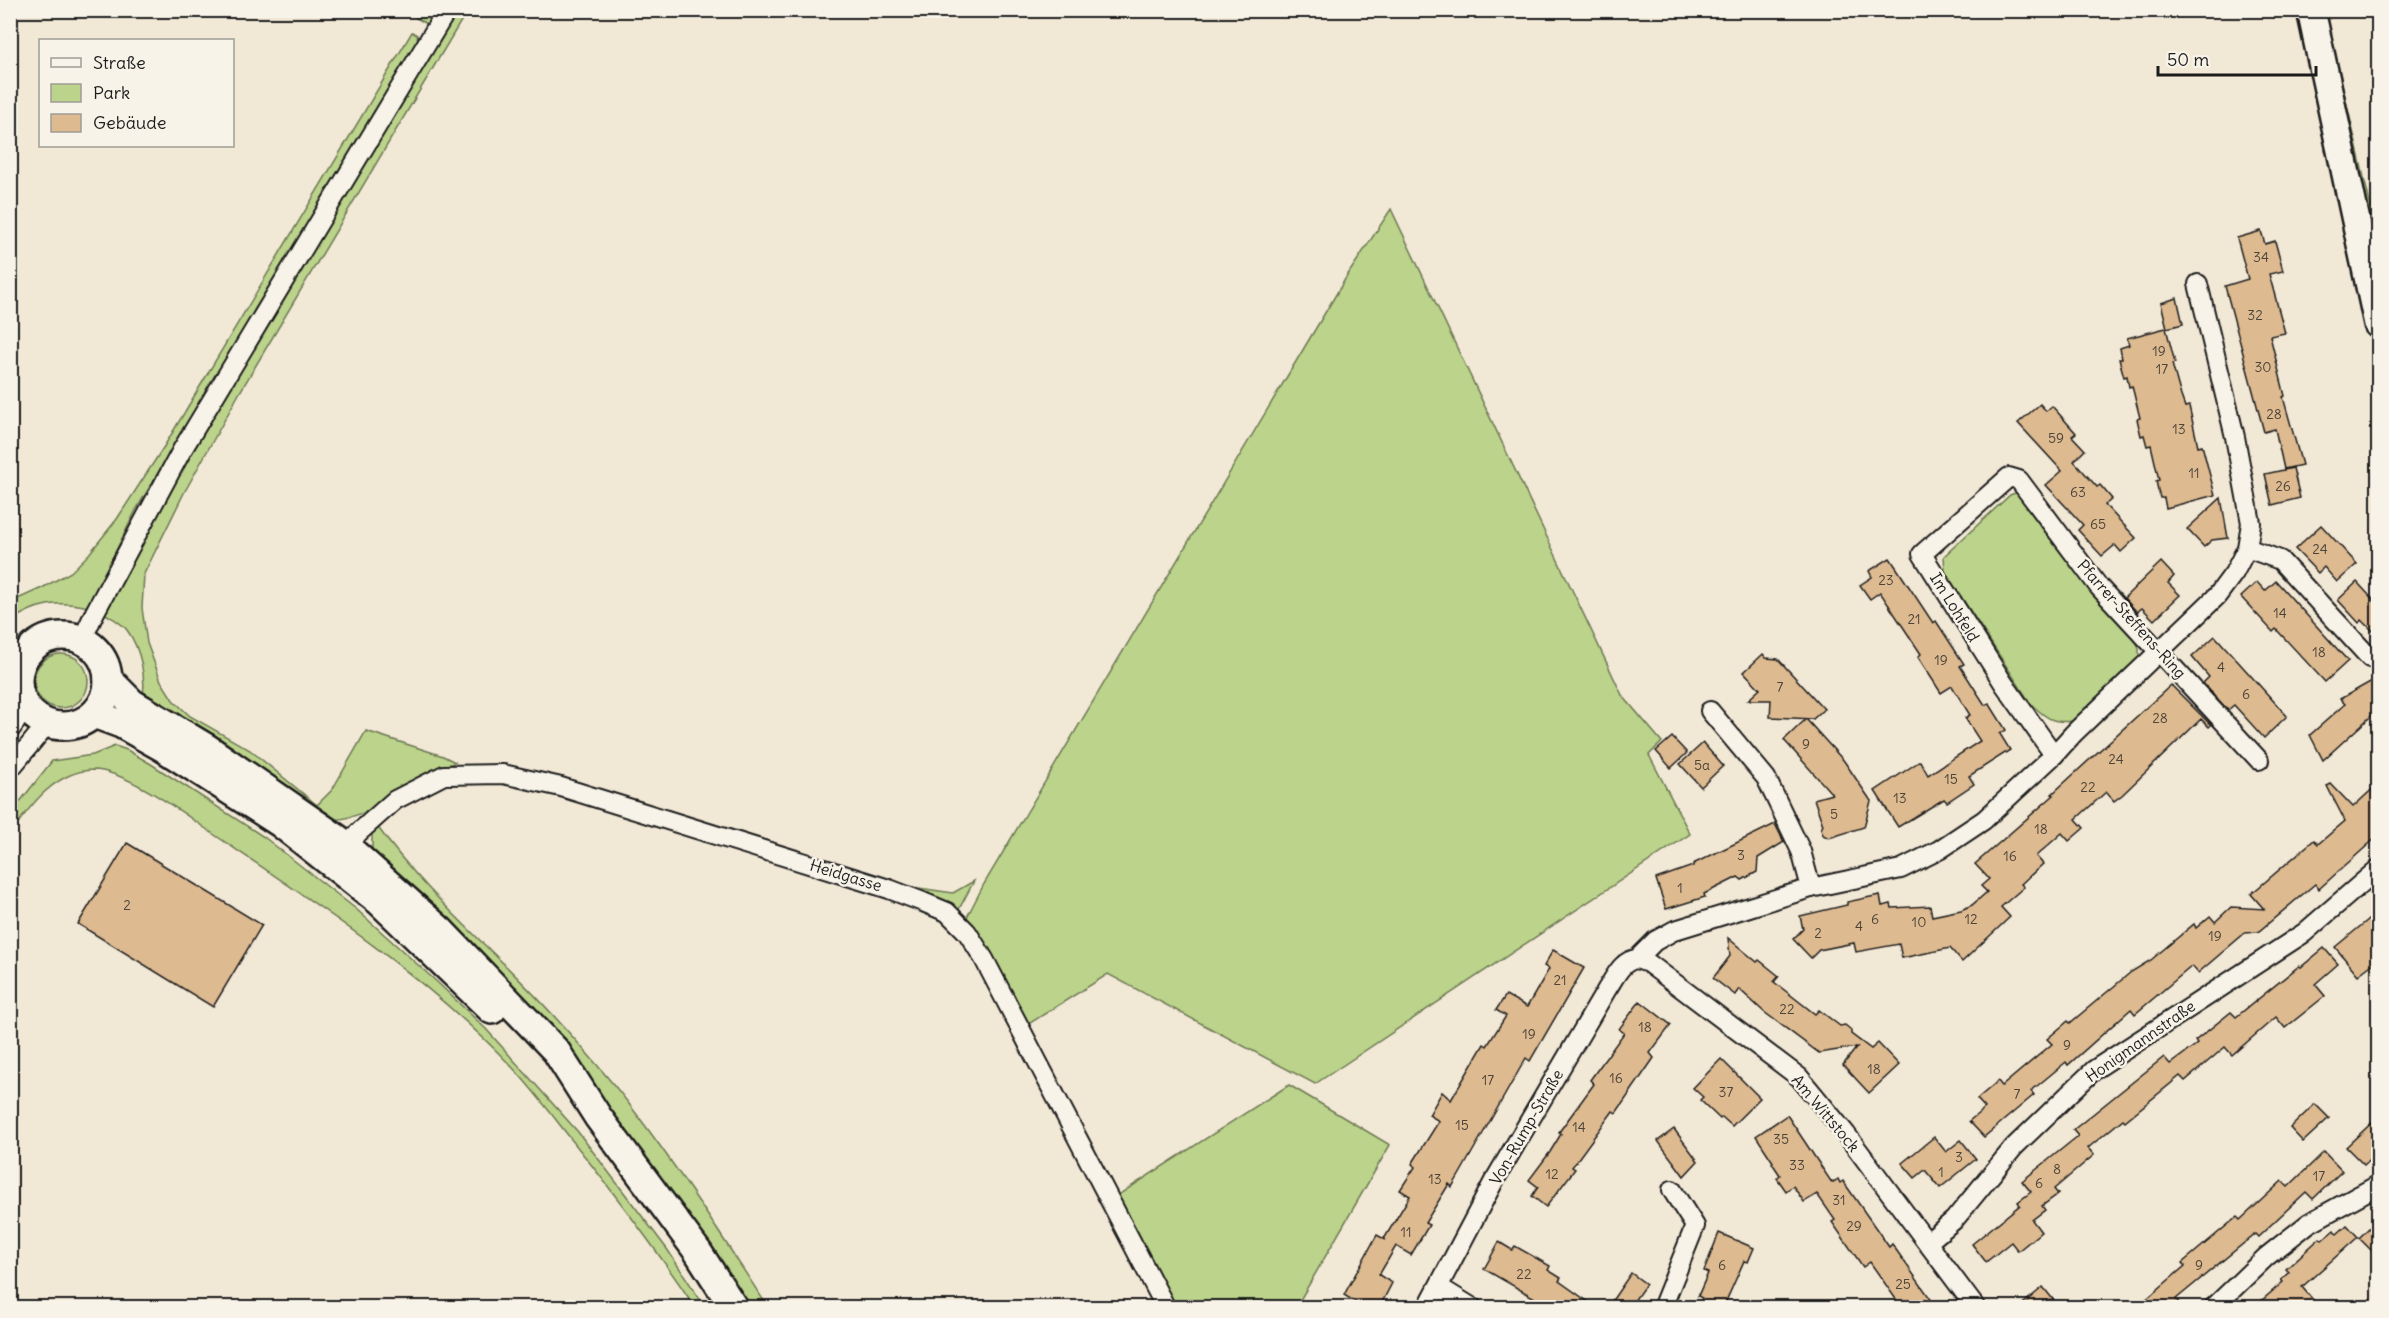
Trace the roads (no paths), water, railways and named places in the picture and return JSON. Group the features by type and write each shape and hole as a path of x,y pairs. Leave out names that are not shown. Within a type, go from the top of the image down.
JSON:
{"street":[{"path":"82,640 94,612 182,450 447,10"},
{"path":"2311,10 2379,324"},
{"path":"1638,959 1655,941 1675,930 1811,888 1901,869 1938,850 1984,820 2217,596 2234,573 2247,548 2251,523 2235,436 2198,284"},
{"name":"Pfarrer-Steffens-Ring","path":"2009,477 2019,480 2099,587 2259,760"},
{"name":"Im Lohfeld","path":"2009,477 1922,554 2004,684 2054,755"},
{"path":"2247,548 2280,560 2370,658"},
{"path":"59,636 82,640 94,648 102,659 108,679 105,698 94,714 86,720 67,726 37,716 20,696 14,674 24,659 24,643 59,636"},
{"path":"108,679 132,703 207,748 341,856 380,902 528,1045 598,1117 698,1252 734,1308"},
{"path":"1710,711 1766,778 1801,851 1811,888"},
{"path":"94,714 121,724 162,747 280,823 341,856"},
{"path":"10,730 37,716"},
{"path":"10,770 37,716"},
{"name":"Heidgasse","path":"341,856 358,833 396,800 444,775 503,774 561,787 832,871 889,889 947,912 967,932 984,959 1166,1308"},
{"name":"Honigmannstraße","path":"1928,1242 1954,1220 2014,1147 2094,1070 2304,933 2379,869"},
{"name":"Am Wittstock","path":"1638,959 1648,963 1799,1077 1846,1134 1976,1308"},
{"name":"Von-Rump-Straße","path":"1427,1308 1494,1181 1607,989 1621,968 1630,960 1638,959"},
{"path":"2213,1308 2266,1257 2309,1223 2379,1185"},
{"path":"1662,1308 1695,1226 1672,1190"},
{"path":"1439,1287 1473,1308"}]}
